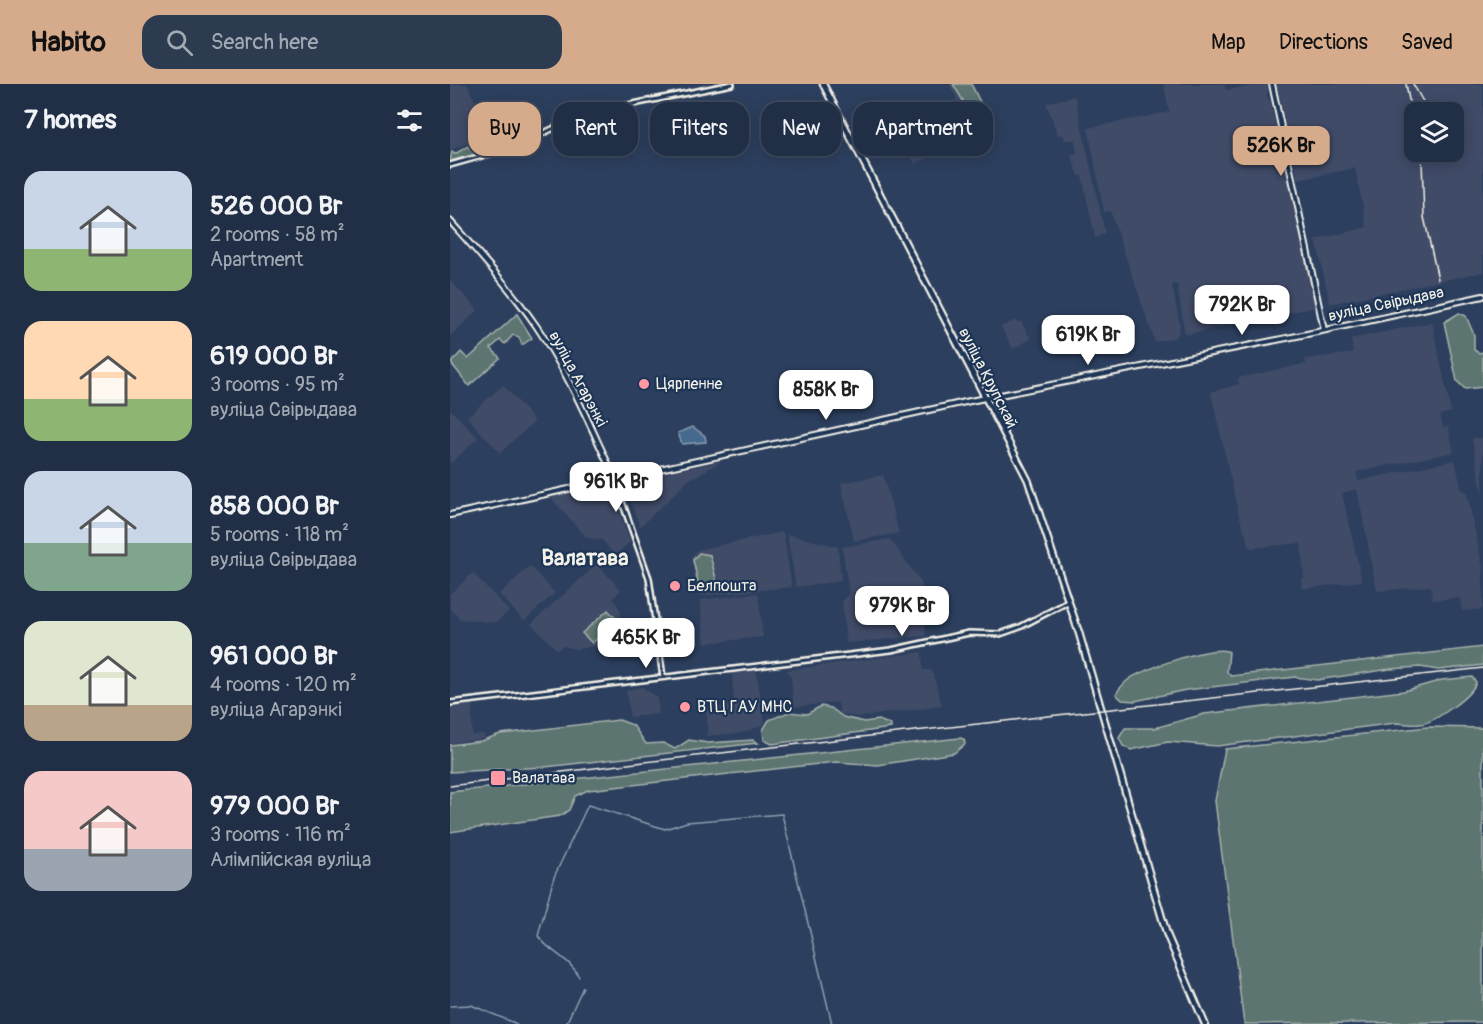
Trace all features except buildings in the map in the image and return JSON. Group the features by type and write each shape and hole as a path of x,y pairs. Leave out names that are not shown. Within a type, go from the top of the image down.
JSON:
{"main road":[{"name":"вуліца Крупскай","path":"823,84 1028,480 1068,602 1167,935 1205,1024"},
{"path":"1272,84 1324,330"},
{"name":"вуліца Агарэнкі","path":"450,221 492,269 540,332 570,385 614,477"},
{"name":"вуліца Свірыдава","path":"450,515 614,477 1483,296"}],"street":[{"path":"450,165 514,147 576,116 732,84"},
{"name":"вуліца Агарэнкі","path":"614,477 649,578 663,677"},
{"path":"450,703 891,651 963,634 1005,633 1068,602"}],"shaded area":[{"path":"450,84 467,84 475,102 468,102 468,143 450,150"},
{"path":"949,84 973,84 982,102 952,102 957,99"},
{"path":"1164,84 1224,84 1226,90 1267,84 1266,95 1270,101 1286,172 1285,178 1288,179 1316,307 1185,335 1177,284 1172,284 1180,326 1177,337 1155,342 1110,211 1104,212 1088,128 1169,112"},
{"path":"1277,84 1483,84 1483,272 1330,304 1316,240 1367,227 1355,168 1298,180"},
{"path":"1075,96 1105,233 1095,238 1082,176 1079,176 1071,156 1077,153 1075,140 1065,140 1063,134 1058,135 1046,103"},
{"path":"911,156 931,156 915,164"},
{"path":"450,280 478,310 450,336"},
{"path":"1014,321 1021,322 1031,339 1013,349 1001,327"},
{"path":"1432,322 1451,412 1440,415 1443,427 1448,426 1454,452 1356,472 1358,481 1455,460 1462,491 1466,490 1483,568 1483,609 1462,611 1460,598 1432,600 1431,586 1377,591 1357,489 1342,493 1362,581 1302,589 1301,579 1304,578 1301,543 1250,548 1238,512 1211,392 1239,384 1238,378 1304,364 1306,366 1305,359 1353,353 1351,339"},
{"path":"503,385 535,421 500,453 467,417"},
{"path":"450,409 478,438 450,464"},
{"path":"693,427 705,436 706,442 682,444 678,433"},
{"path":"1472,438 1483,438 1483,495 1480,481"},
{"path":"722,461 689,480 640,527 623,482"},
{"path":"883,475 899,533 854,541 841,483"},
{"path":"608,484 630,542 615,555 602,540 587,538 550,497"},
{"path":"783,532 792,587 699,596 691,558 697,550"},
{"path":"787,534 838,547 841,581 796,587"},
{"path":"890,539 922,584 926,636 846,643 842,602 849,593 842,547"},
{"path":"597,564 621,590 613,598 621,611 619,628 613,639 602,645 577,649 562,646 557,650 531,624"},
{"path":"530,566 555,593 524,621 499,594"},
{"path":"473,573 509,611 495,623 460,619 450,608 450,594"},
{"path":"758,593 763,637 705,643 700,600"},
{"path":"922,652 923,670 932,670 942,706 859,717 840,714 838,702 794,707 791,678 787,670"},
{"path":"756,671 765,722 763,725 742,733 706,736 708,729 706,709 734,703 732,673"},
{"path":"642,687 657,697 659,714 630,717 626,690"},
{"path":"472,705 472,735 484,734 485,738 450,743 450,706"}],"green space":[{"path":"953,84 971,84 980,102 964,102"},
{"path":"468,146 468,156 450,161 452,152 455,154"},
{"path":"1459,313 1466,316 1474,335 1474,350 1479,353 1483,352 1483,387 1465,389 1457,381 1444,322"},
{"path":"517,314 532,338 522,345 519,337 513,335 505,344 500,340 491,348 500,358 469,386 451,363 461,352 468,359"},
{"path":"699,553 710,555 717,583 710,589 703,589 698,582 693,560"},
{"path":"608,610 618,621 592,643 582,633"},
{"path":"1483,647 1483,665 1438,670 1420,667 1390,669 1317,680 1295,677 1186,690 1135,701 1122,700 1116,694 1128,680 1136,675 1178,659 1210,651 1229,652 1227,672 1231,676"},
{"path":"1472,677 1476,682 1461,701 1443,714 1420,724 1396,723 1217,746 1168,742 1131,750 1123,746 1119,738 1125,728 1155,728 1204,714 1404,691 1442,680"},
{"path":"821,706 831,708 843,717 864,722 879,720 891,725 891,728 772,744 764,740 763,730 769,720 789,712 807,714"},
{"path":"619,720 633,725 646,744 663,743 675,749 689,740 708,743 753,740 758,743 545,767 450,772 450,745 481,741 500,734"},
{"path":"1428,727 1483,728 1483,1022 1244,1024 1215,801 1225,749"},
{"path":"964,739 965,744 954,753 878,765 836,762 588,790 575,796 569,810 560,816 450,832 450,792"}],"waterway":[{"path":"579,977 575,970 538,936 554,877 588,805 665,829 687,822 782,814 832,1024"},
{"path":"566,1024 583,987"},
{"path":"450,1006 471,1005 517,1024"}],"railway":[{"path":"1406,84 1409,102"},
{"path":"1413,84 1423,102"},
{"path":"1422,162 1424,217 1438,279"},
{"path":"450,786 1483,668"}],"place":[{"name":"Цярпенне","path":"644,384"},
{"name":"Белпошта","path":"675,586"},
{"name":"ВТЦ ГАУ МНС","path":"685,707"},
{"name":"Валатава","path":"498,778"}],"district":[{"name":"Валатава","path":"585,558"}]}
